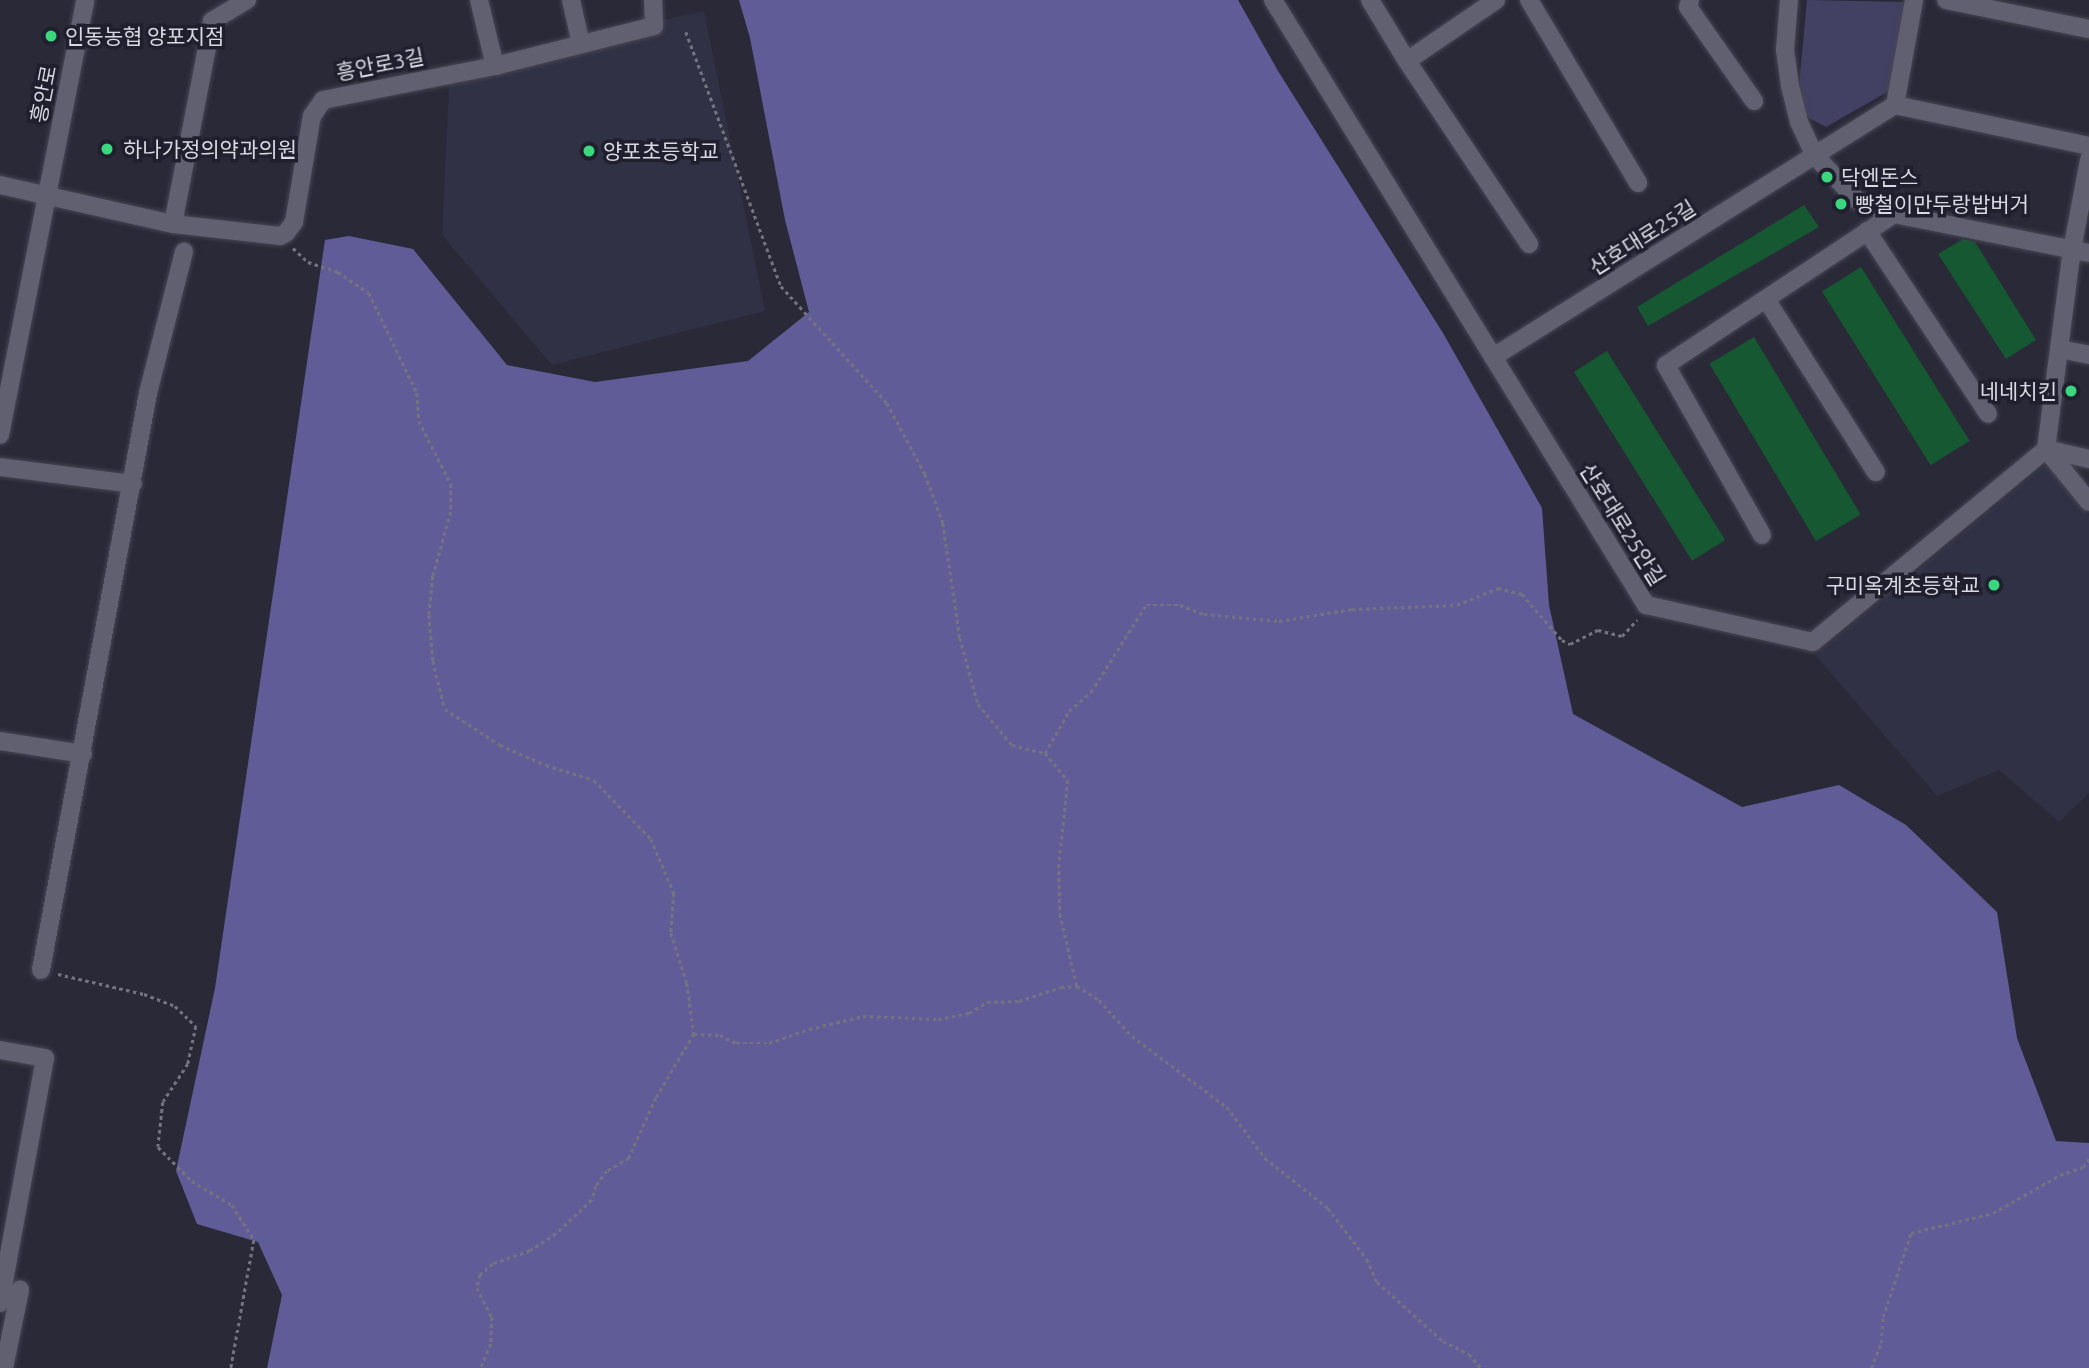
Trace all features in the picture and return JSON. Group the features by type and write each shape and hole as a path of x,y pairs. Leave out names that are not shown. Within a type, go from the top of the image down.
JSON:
{"street":[{"name":"흥안로","path":"0,435 85,0"},
{"path":"173,224 212,21 243,0"},
{"path":"479,0 495,66"},
{"path":"571,0 581,44"},
{"name":"흥안로3길","path":"284,234 294,222 312,116 323,100 495,66 654,26 653,0"},
{"name":"산호대로25안길","path":"1273,0 1646,605 1814,642 2046,449"},
{"path":"1370,0 1528,244"},
{"path":"1407,61 1496,0"},
{"path":"1529,0 1638,183"},
{"path":"1790,0 1785,50 1799,122 1815,156 1857,200 1894,214 2080,251"},
{"path":"1914,0 1895,106 2089,146"},
{"path":"1946,0 2089,29"},
{"path":"1688,2 1754,101"},
{"name":"산호대로25길","path":"1493,357 1895,106"},
{"path":"2089,160 2080,251 2059,349 2046,449 2089,502"},
{"path":"0,185 173,224 266,237 284,234"},
{"path":"1762,535 1666,365 1894,214"},
{"path":"1867,232 1988,414"},
{"path":"41,971 148,393 184,252"},
{"path":"1766,299 1876,472"},
{"path":"2059,349 2089,355"},
{"path":"2046,449 2089,458"},
{"path":"0,467 133,484"},
{"path":"0,741 83,754"},
{"path":"0,1050 45,1058 4,1256 0,1303"},
{"path":"3,1363 20,1290"}],"path":[{"path":"686,32 780,286 887,403 925,474 943,523 960,638 978,704 1012,745 1045,753 1068,779 1059,864 1060,914 1077,986"},
{"path":"284,234 308,262 338,272 369,293 417,393 419,421 451,484 451,512 433,576 429,615 433,661 445,709 500,745 546,765 594,780 651,839 674,893 671,933 687,983 694,1034 656,1098 629,1158 607,1171 596,1186 592,1200 573,1221 547,1240 530,1251 493,1265 480,1275 477,1288 492,1317 491,1344 481,1368"},
{"path":"1045,753 1069,711 1091,692 1146,605 1180,605 1204,614 1279,621 1352,609 1457,605 1498,589 1522,594 1562,640 1570,644 1598,630 1622,636 1636,621 1647,619 1660,608"},
{"path":"41,971 144,994 175,1006 197,1026 188,1064 163,1102 158,1147 192,1181 232,1205 254,1240 231,1368"},
{"path":"694,1034 720,1035 736,1043 769,1043 809,1029 863,1016 938,1019 969,1013 987,1002 1019,1001 1061,987 1077,986 1099,1000 1132,1036 1227,1107 1265,1158 1328,1208 1367,1259 1377,1282 1443,1341 1469,1354 1481,1368"},
{"path":"1871,1368 1881,1342 1883,1317 1911,1233 1993,1213 2060,1175 2083,1167 2089,1159"}],"shaded area":[{"path":"739,0 1238,0 1278,71 1443,333 1542,508 1549,605 1573,714 1742,807 1839,785 1906,825 1997,912 2017,1038 2056,1141 2089,1143 2089,1368 267,1368 282,1295 258,1242 197,1224 176,1171 215,988 325,240 349,236 413,249 507,365 595,382 748,361 809,312 785,220 750,38"},
{"path":"1807,0 1905,2 1889,91 1826,127 1803,115 1799,85"},
{"name":"양포초등학교","path":"704,11 765,311 552,365 442,235 450,67"},
{"name":"구미옥계초등학교","path":"2049,462 2089,516 2089,793 2059,822 1999,770 1937,796 1815,655"}],"building":[{"path":"1804,205 1819,227 1648,326 1637,307"},
{"path":"1963,239 1975,242 2036,340 2006,359 1938,254"},
{"path":"1861,267 1970,441 1931,465 1822,291"},
{"path":"1754,337 1861,514 1816,541 1709,364"},
{"path":"1607,351 1725,540 1692,561 1574,372"}],"place":[{"name":"인동농협 양포지점","path":"51,36"},
{"name":"하나가정의약과의원","path":"107,149"},
{"name":"양포초등학교","path":"589,151"},
{"name":"닥엔돈스","path":"1827,177"},
{"name":"빵철이만두랑밥버거","path":"1841,204"},
{"name":"네네치킨","path":"2071,391"},
{"name":"구미옥계초등학교","path":"1994,585"}]}
